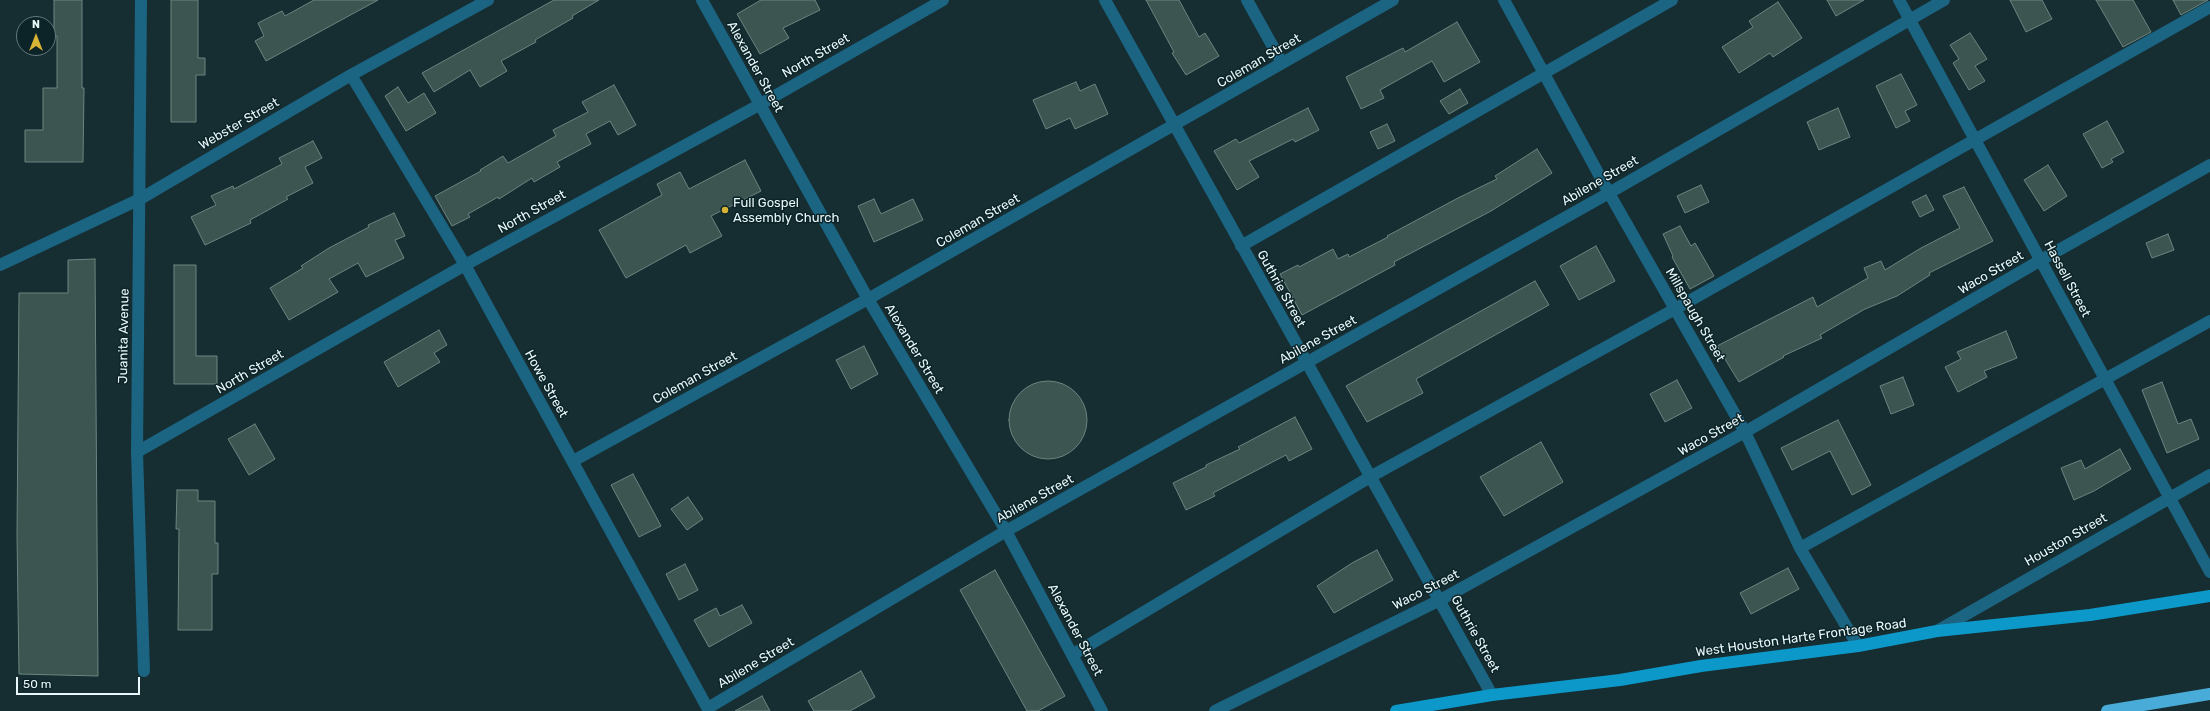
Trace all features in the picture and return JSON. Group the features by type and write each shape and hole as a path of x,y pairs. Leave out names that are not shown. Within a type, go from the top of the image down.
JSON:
{"highway":[{"path":"2108,711 2210,694"}],"main road":[{"name":"West Houston Harte Frontage Road","path":"1396,711 1492,695 1620,680 1701,666 1858,646 1937,631 2090,615 2210,596"}],"street":[{"name":"Juanita Avenue","path":"141,0 137,452 144,671"},
{"name":"Webster Street","path":"0,265 140,199 351,75 488,0"},
{"name":"Alexander Street","path":"702,0 868,299 1006,531 1102,711"},
{"name":"North Street","path":"137,452 465,265 759,105 943,0"},
{"name":"Guthrie Street","path":"1105,0 1173,126 1492,695"},
{"path":"1247,0 1282,64"},
{"name":"Coleman Street","path":"573,461 868,299 1393,0"},
{"name":"Millspaugh Street","path":"1504,0 1609,193 1745,432 1800,548 1858,646"},
{"path":"1241,246 1543,72 1672,0"},
{"name":"Hassell Street","path":"1899,0 2210,572"},
{"name":"Abilene Street","path":"708,710 1006,531 1609,193 1944,0"},
{"path":"1072,655 1370,477 1675,309 2210,7"},
{"name":"Howe Street","path":"351,75 465,265 708,710"},
{"name":"Waco Street","path":"1214,711 1440,600 1745,432 2041,260 2210,166"},
{"path":"1800,548 2105,380 2210,320"},
{"name":"Houston Street","path":"1937,631 2210,475"}],"building":[{"path":"54,0 82,0 82,88 84,88 83,162 25,162 25,130 43,130 43,88 57,88 57,36 56,16 54,16"},
{"path":"171,0 198,0 198,58 205,58 205,75 196,75 196,122 171,122"},
{"path":"314,0 378,0 266,61 255,41 264,36 258,23 282,11 285,16"},
{"path":"554,0 599,0 572,16 573,18 535,40 536,42 501,61 507,71 480,87 470,70 434,92 422,73"},
{"path":"761,0 815,0 820,10 783,28 789,38 760,54 737,14"},
{"path":"1146,0 1179,0 1199,37 1205,33 1219,56 1186,75 1172,53 1174,52"},
{"path":"1827,0 1864,0 1836,16"},
{"path":"2010,0 2042,0 2052,19 2026,32"},
{"path":"2096,0 2133,0 2151,32 2123,47"},
{"path":"2173,0 2208,0 2181,15"},
{"path":"1778,2 1802,38 1773,57 1770,53 1739,73 1722,47 1753,27 1749,21"},
{"path":"1457,22 1480,62 1444,82 1432,61 1380,90 1384,98 1361,109 1346,77 1403,48 1405,52"},
{"path":"1970,33 1987,59 1975,66 1985,81 1969,90 1953,63 1959,59 1950,45"},
{"path":"1901,74 1917,105 1905,111 1910,121 1896,128 1876,86"},
{"path":"1076,82 1080,91 1095,84 1108,114 1075,129 1070,118 1046,129 1033,100"},
{"path":"614,85 636,125 618,135 610,121 586,134 591,144 557,162 560,167 534,182 532,178 499,199 498,197 468,214 470,217 452,226 435,196 481,171 480,170 503,156 508,163 556,136 553,130 588,112 582,102"},
{"path":"398,87 408,103 424,93 436,113 406,131 385,96"},
{"path":"1460,89 1468,103 1449,114 1440,101"},
{"path":"1308,108 1319,130 1295,142 1293,139 1249,161 1259,177 1237,190 1214,151 1236,139 1239,143"},
{"path":"1838,108 1850,137 1819,150 1807,122"},
{"path":"2107,121 2124,152 2111,159 2113,162 2102,168 2083,134"},
{"path":"1387,124 1395,141 1378,149 1370,132"},
{"path":"313,141 322,158 305,167 313,183 286,197 288,199 250,220 251,223 205,245 191,217 216,205 211,196 233,186 234,189 282,164 279,158"},
{"path":"1537,149 1552,173 1491,211 1394,262 1395,265 1302,315 1280,274 1298,265 1299,267 1333,249 1338,259 1348,254 1349,257 1458,198 1497,179 1495,176"},
{"path":"745,160 761,191 711,216 722,236 690,253 686,245 626,278 599,230 662,195 657,184 680,172 689,189"},
{"path":"2048,165 2067,196 2044,211 2024,180"},
{"path":"1701,185 1709,202 1685,213 1677,196"},
{"path":"1964,187 1993,241 1929,273 1930,275 1897,296 1865,309 1820,335 1822,338 1783,356 1784,357 1739,382 1717,346 1813,297 1817,307 1868,278 1864,268 1881,261 1885,270 1921,248 1960,228 1943,196"},
{"path":"1926,195 1934,210 1920,217 1912,202"},
{"path":"874,199 881,214 913,199 923,220 874,242 858,206"},
{"path":"394,213 405,236 395,240 404,258 366,277 358,263 329,279 338,292 289,320 270,288 303,268 301,266 329,248 369,227 368,225"},
{"path":"1680,226 1691,246 1695,243 1714,276 1690,289 1672,257 1673,256 1663,234"},
{"path":"2168,234 2174,250 2152,258 2146,243"},
{"path":"1596,246 1615,281 1579,300 1560,266"},
{"path":"95,259 98,676 19,674 17,535 19,293 68,293 68,260"},
{"path":"174,265 196,265 196,356 217,356 217,384 174,384"},
{"path":"1535,281 1549,305 1416,379 1423,393 1367,422 1346,386"},
{"path":"439,330 447,345 434,353 440,362 398,387 384,362"},
{"path":"2006,331 2017,358 1984,371 1987,377 1958,392 1945,367 1961,359 1957,352"},
{"path":"864,346 878,374 851,389 836,360"},
{"path":"1903,377 1914,405 1891,414 1880,386"},
{"path":"1677,380 1692,408 1665,422 1650,394"},
{"path":"1048,381 1063,384 1070,388 1080,398 1084,405 1087,420 1084,435 1080,442 1070,452 1063,456 1048,459 1033,456 1026,452 1016,442 1012,435 1009,420 1012,405 1016,398 1026,388 1033,384"},
{"path":"2162,382 2178,424 2191,419 2199,439 2167,453 2142,390"},
{"path":"1295,417 1312,449 1289,461 1286,455 1213,493 1215,496 1186,510 1173,483 1240,449 1238,447"},
{"path":"1838,420 1871,485 1852,495 1830,451 1792,470 1781,448"},
{"path":"255,424 275,459 249,475 228,439"},
{"path":"1541,442 1563,482 1504,516 1480,477"},
{"path":"2120,449 2131,469 2094,491 2074,500 2061,468 2081,460 2085,469"},
{"path":"633,474 661,526 639,537 611,485"},
{"path":"177,490 198,490 198,501 215,501 215,543 218,543 218,574 212,574 212,630 178,630 179,529 176,529"},
{"path":"688,497 703,519 687,530 671,509"},
{"path":"1377,550 1393,580 1334,613 1317,586 1352,563"},
{"path":"685,564 698,590 679,600 666,574"},
{"path":"1788,568 1799,589 1751,614 1740,593"},
{"path":"995,570 1065,696 1038,711 1027,711 960,590"},
{"path":"742,605 752,623 709,647 694,620 716,608 720,616"},
{"path":"861,671 875,697 850,711 814,711 808,701"},
{"path":"762,696 770,711 735,711"}],"place":[{"name":"Full Gospel Assembly Church","path":"725,210"}]}
